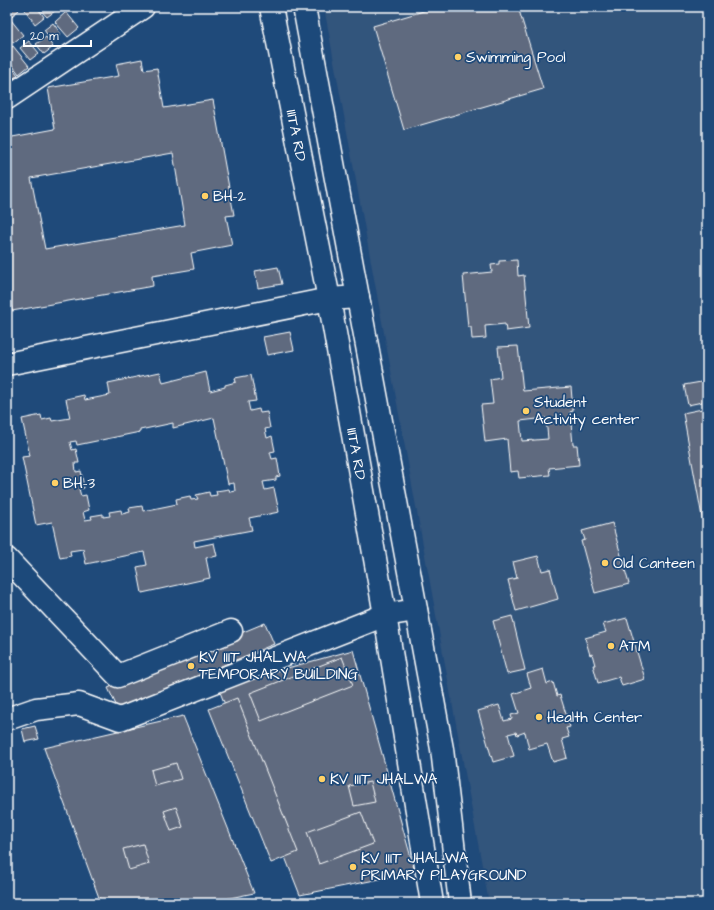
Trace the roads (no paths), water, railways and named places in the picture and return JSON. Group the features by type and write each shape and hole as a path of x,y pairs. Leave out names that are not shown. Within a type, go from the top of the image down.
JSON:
{"main road":[{"path":"7,98 143,7"},
{"name":"IIITA RD","path":"271,7 329,299 385,615 432,903"},
{"name":"IIITA RD","path":"304,7 442,749 460,903"},
{"path":"7,364 329,299 358,297"},
{"path":"7,559 118,676 231,631"},
{"path":"7,719 36,710 80,704 120,720 385,615 416,610"}],"place":[{"name":"Swimming Pool","path":"458,57"},
{"name":"BH-2","path":"205,196"},
{"name":"Student Activity center","path":"526,411"},
{"name":"BH-3","path":"55,483"},
{"name":"Old Canteen","path":"605,563"},
{"name":"ATM","path":"611,646"},
{"name":"KV IIIT JHALWA TEMPORARY BUILDING","path":"191,666"},
{"name":"Health Center","path":"539,717"},
{"name":"KV IIIT JHALWA","path":"322,779"},
{"name":"KV IIIT JHALWA PRIMARY PLAYGROUND","path":"353,867"}]}
